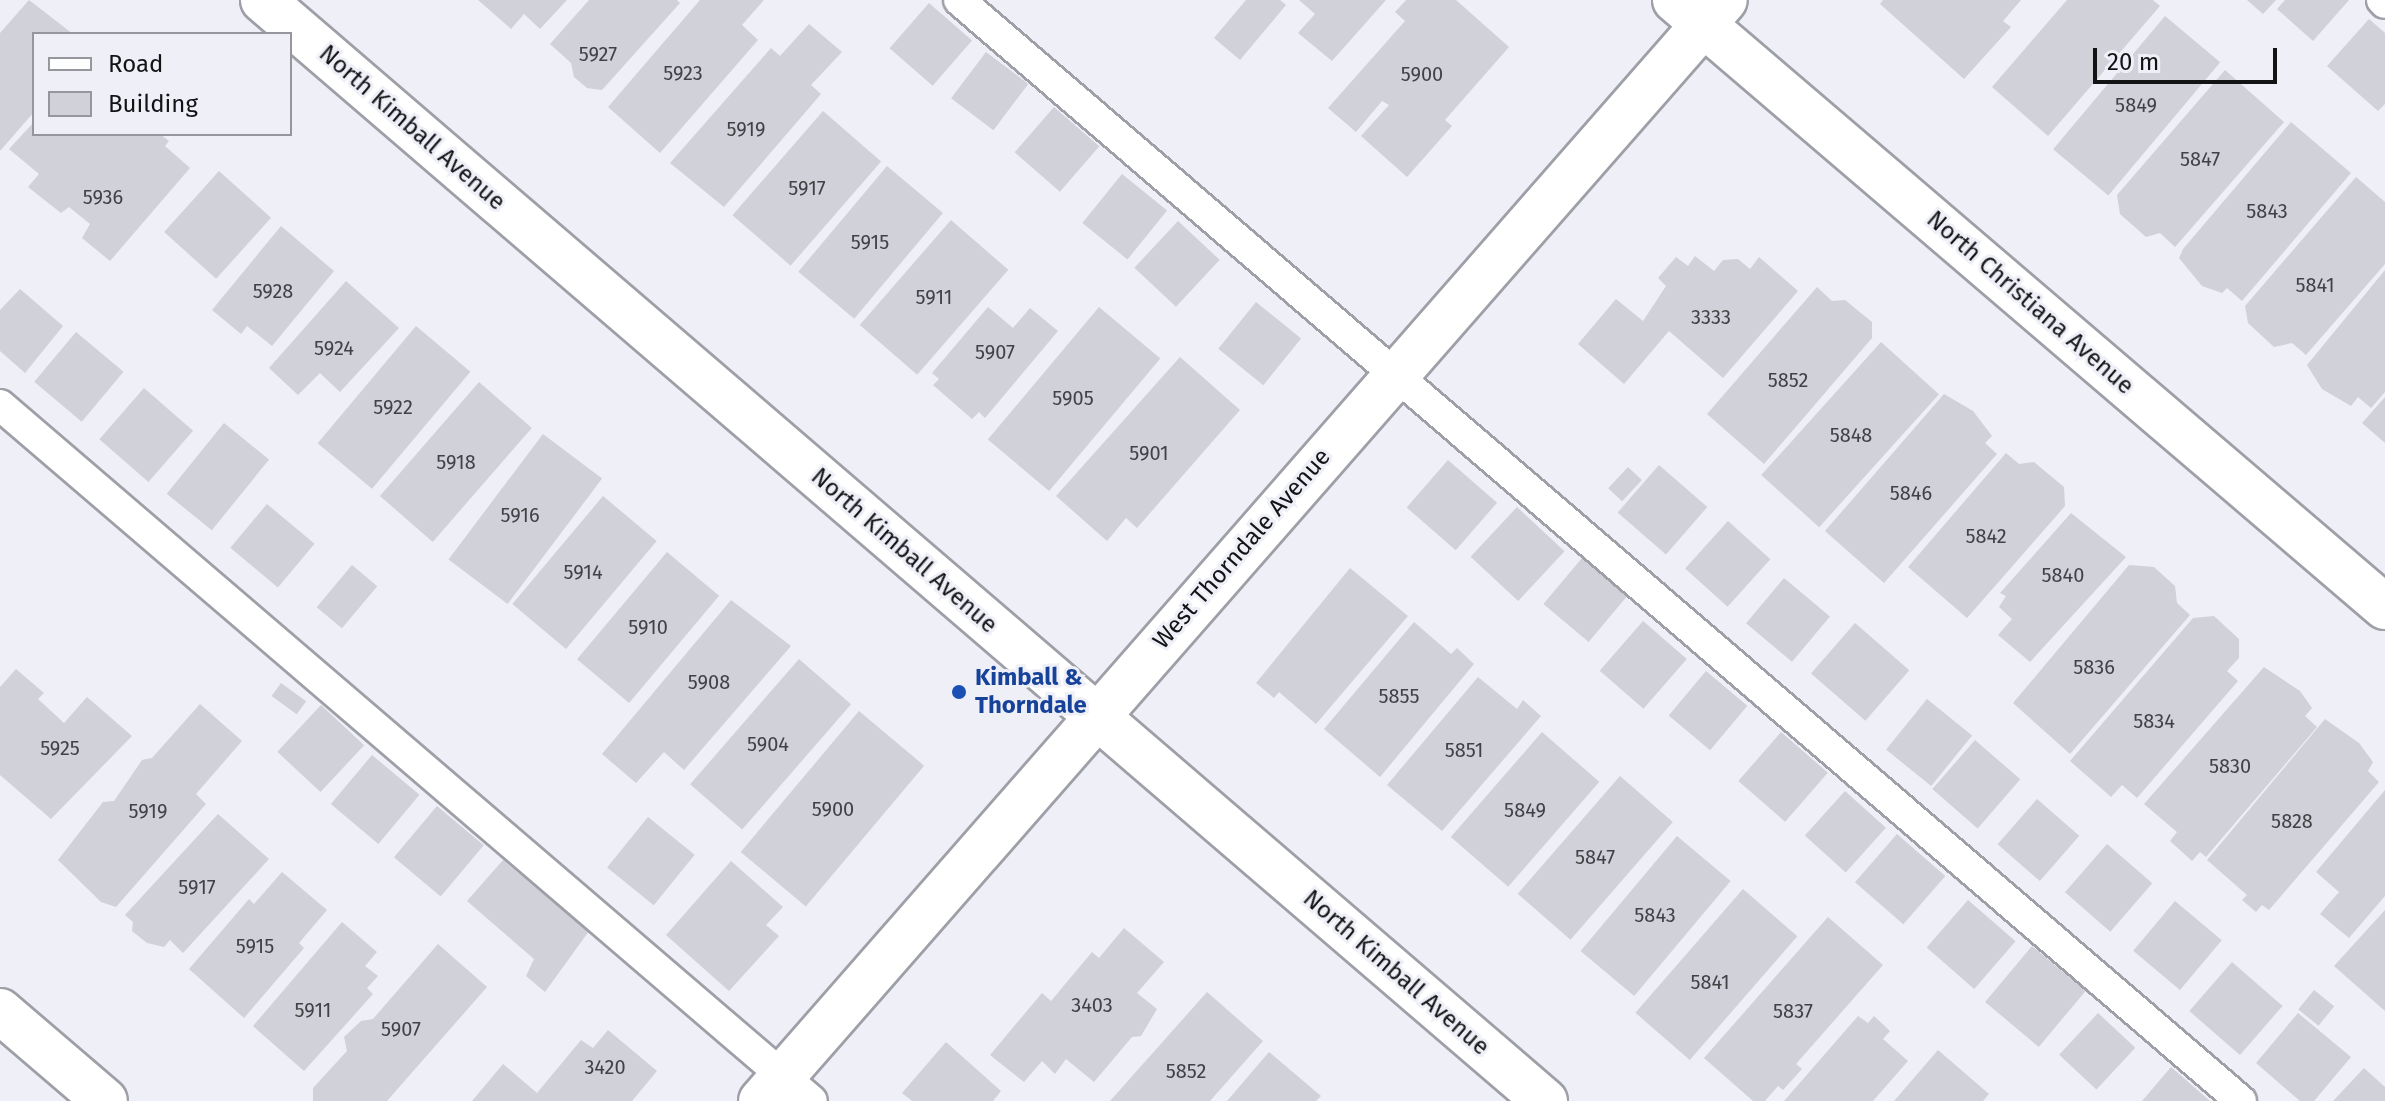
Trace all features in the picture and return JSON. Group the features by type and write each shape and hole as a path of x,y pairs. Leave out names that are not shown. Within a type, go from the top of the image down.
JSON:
{"street":[{"name":"North Kimball Avenue","path":"263,0 1545,1101"},
{"name":"West Thorndale Avenue","path":"785,1093 1096,715 1395,375 1701,8"},
{"name":"North Christiana Avenue","path":"1701,8 2385,607"},
{"path":"0,1011 105,1101"}],"lane":[{"path":"959,0 2241,1101"},
{"path":"0,405 785,1093"}],"building":[{"path":"29,0 70,32 32,32 32,114 0,151 0,33"},
{"path":"478,0 567,0 540,29 524,14 511,29"},
{"path":"589,0 677,0 680,3 602,90 587,88 574,77 571,63 550,44"},
{"path":"700,0 764,0 742,25 758,40 660,153 608,107"},
{"path":"1246,0 1280,0 1286,5 1240,60 1214,38"},
{"path":"1299,0 1386,0 1332,61 1298,33 1315,14"},
{"path":"1406,0 1456,0 1509,47 1445,120 1452,126 1407,177 1361,136 1389,105 1382,101 1356,132 1328,108 1405,21 1395,12"},
{"path":"1883,0 2021,0 2003,21 2011,27 1964,79 1880,4"},
{"path":"2067,0 2153,0 2160,6 2048,136 1992,87"},
{"path":"2247,0 2276,0 2263,14"},
{"path":"2285,0 2349,0 2313,41 2277,9"},
{"path":"929,3 972,40 933,86 890,48"},
{"path":"2165,16 2220,62 2108,196 2053,149"},
{"path":"2369,19 2385,33 2385,104 2378,111 2327,66"},
{"path":"809,24 842,52 811,85 821,94 724,207 670,163 771,48 780,56"},
{"path":"986,52 1028,84 993,130 951,98"},
{"path":"2225,70 2284,122 2175,247 2160,233 2146,237 2120,214 2117,195"},
{"path":"1054,107 1099,146 1060,192 1015,152"},
{"path":"823,111 881,162 791,266 732,215"},
{"path":"2291,122 2351,173 2242,301 2227,288 2222,293 2202,286 2179,258 2183,249"},
{"path":"32,124 32,136 163,136 169,141 165,146 190,168 110,261 82,238 90,224 69,207 61,213 28,187 39,174 9,149"},
{"path":"887,166 943,213 854,319 798,272"},
{"path":"219,171 271,218 216,279 164,232"},
{"path":"1122,174 1167,211 1127,259 1082,223"},
{"path":"2356,177 2385,202 2385,264 2306,355 2292,343 2274,347 2248,323 2245,306"},
{"path":"951,220 1008,270 917,375 860,325"},
{"path":"1178,221 1220,260 1176,307 1134,268"},
{"path":"281,226 334,271 272,346 247,326 241,334 212,310"},
{"path":"1695,256 1714,271 1723,260 1738,259 1750,269 1759,257 1798,291 1723,378 1669,331 1624,384 1578,344 1616,299 1643,321 1666,286 1658,278 1676,257 1688,266"},
{"path":"2385,270 2385,392 2371,408 2358,397 2351,406 2322,389 2307,365"},
{"path":"346,281 399,328 340,392 320,373 298,395 269,368"},
{"path":"1817,287 1832,301 1845,300 1872,322 1872,338 1764,464 1707,414"},
{"path":"20,289 63,326 25,373 0,351 0,310"},
{"path":"1256,302 1301,339 1263,385 1218,349"},
{"path":"988,307 1013,328 1030,308 1058,331 985,418 979,412 972,419 933,385 939,379 932,373"},
{"path":"1099,307 1160,358 1049,491 988,440"},
{"path":"416,326 470,372 372,489 318,443"},
{"path":"76,332 123,372 82,422 34,382"},
{"path":"1881,342 1939,394 1819,527 1761,475"},
{"path":"1180,357 1240,410 1137,528 1126,518 1107,541 1056,496"},
{"path":"479,382 532,428 433,542 380,496"},
{"path":"144,388 193,431 148,482 99,439"},
{"path":"1944,394 1973,411 1992,436 1985,443 1997,454 1884,583 1825,531"},
{"path":"2385,397 2385,443 2362,423"},
{"path":"224,423 269,460 212,530 167,494"},
{"path":"543,434 602,479 508,604 449,559"},
{"path":"2006,453 2019,464 2034,462 2064,487 2065,506 1967,618 1908,567"},
{"path":"1448,460 1497,503 1456,550 1407,508"},
{"path":"1659,465 1707,507 1666,555 1618,513"},
{"path":"1628,467 1642,480 1622,501 1608,488"},
{"path":"603,496 657,541 566,649 512,604"},
{"path":"267,504 314,544 278,588 230,548"},
{"path":"1517,507 1565,551 1518,601 1471,557"},
{"path":"2071,513 2126,557 2030,662 1998,635 2012,619 1999,607 2006,596 2000,593"},
{"path":"1728,521 1770,559 1728,607 1685,569"},
{"path":"667,552 719,596 629,703 577,659"},
{"path":"1582,558 1627,596 1589,642 1543,604"},
{"path":"352,565 377,586 342,628 317,607"},
{"path":"2129,565 2154,567 2175,586 2177,603 2190,615 2070,754 2013,703"},
{"path":"1350,568 1408,616 1316,724 1279,692 1274,698 1256,683"},
{"path":"1784,578 1830,617 1792,662 1746,623"},
{"path":"731,600 791,646 684,770 664,752 636,783 602,754"},
{"path":"2214,616 2239,639 2239,658 2227,671 2238,681 2137,798 2122,785 2111,797 2070,761 2193,618"},
{"path":"1643,621 1687,659 1643,709 1600,671"},
{"path":"1414,622 1451,654 1457,648 1474,664 1380,777 1324,729"},
{"path":"1855,623 1909,670 1865,721 1811,674"},
{"path":"799,659 851,704 742,830 690,784"},
{"path":"2264,667 2300,691 2312,708 2305,716 2317,727 2206,857 2200,852 2192,861 2170,841 2177,832 2144,804"},
{"path":"16,669 44,693 38,699 64,723 87,697 132,736 51,819 0,775 0,687"},
{"path":"1706,671 1747,706 1710,750 1669,715"},
{"path":"1478,677 1517,709 1523,700 1541,716 1442,831 1387,785"},
{"path":"281,683 306,701 297,714 272,696"},
{"path":"1927,699 1972,736 1931,786 1886,750"},
{"path":"200,704 242,741 196,794 206,804 116,907 101,902 58,860 103,802 114,801 142,760 152,758"},
{"path":"321,705 364,745 321,792 277,752"},
{"path":"859,711 924,766 806,907 741,852"},
{"path":"2325,719 2359,743 2373,762 2368,771 2379,782 2269,910 2262,905 2256,912 2242,900 2247,895 2207,860"},
{"path":"1542,732 1599,782 1508,887 1451,837"},
{"path":"1781,732 1828,773 1785,822 1738,781"},
{"path":"1975,740 2020,779 1978,828 1932,789"},
{"path":"372,755 419,795 378,844 331,804"},
{"path":"1620,776 1673,822 1570,940 1518,894"},
{"path":"2385,790 2385,896 2349,938 2320,914 2339,892 2316,872"},
{"path":"1845,791 1886,828 1846,872 1805,836"},
{"path":"2037,799 2079,836 2040,881 1998,844"},
{"path":"437,806 484,845 441,897 394,857"},
{"path":"218,814 269,859 183,953 170,940 164,947 147,943 132,931 133,922 125,915"},
{"path":"648,817 695,855 654,905 607,868"},
{"path":"1897,834 1945,876 1903,924 1855,882"},
{"path":"1677,836 1731,881 1634,996 1581,951"},
{"path":"2107,844 2152,883 2110,932 2065,892"},
{"path":"503,860 589,931 545,992 526,976 534,959 467,901"},
{"path":"731,861 783,907 766,925 779,936 729,991 666,935"},
{"path":"282,872 327,910 299,943 304,948 244,1018 189,969 249,899 254,904"},
{"path":"1743,889 1797,936 1690,1060 1635,1013"},
{"path":"1968,900 2016,941 1974,989 1927,948"},
{"path":"2175,901 2222,940 2180,990 2133,951"},
{"path":"2385,910 2385,1011 2334,966"},
{"path":"1828,917 1883,965 1796,1064 1802,1069 1783,1090 1778,1086 1765,1101 1753,1101 1704,1058"},
{"path":"342,922 377,952 365,966 378,976 367,988 373,994 304,1071 253,1026"},
{"path":"1124,928 1164,962 1137,993 1157,1009 1141,1036 1132,1037 1094,1082 1066,1059 1055,1074 1042,1061 1024,1082 990,1055 1042,993 1051,1001 1092,952 1099,958"},
{"path":"438,944 487,987 387,1101 313,1101 313,1088 347,1051 344,1037 361,1021 373,1019"},
{"path":"2032,946 2086,991 2039,1047 1985,1002"},
{"path":"2232,962 2283,1006 2240,1055 2189,1011"},
{"path":"2314,990 2334,1006 2318,1026 2298,1009"},
{"path":"1207,992 1263,1041 1210,1101 1110,1101"},
{"path":"2098,1013 2135,1048 2096,1089 2059,1055"},
{"path":"2298,1013 2351,1057 2314,1101 2300,1101 2256,1063"},
{"path":"1858,1016 1868,1023 1874,1016 1890,1031 1883,1039 1908,1061 1873,1101 1784,1101"},
{"path":"608,1030 657,1071 632,1101 472,1101 503,1064 537,1093 581,1040 593,1048"},
{"path":"946,1042 1001,1091 993,1101 912,1101 902,1093"},
{"path":"1938,1050 1989,1094 1983,1101 1894,1101"},
{"path":"1269,1052 1321,1096 1316,1101 1227,1101"},
{"path":"2171,1067 2210,1101 2142,1101"},
{"path":"2364,1068 2385,1087 2385,1101 2333,1101"}],"place":[{"name":"Kimball & Thorndale","path":"959,692"}]}
